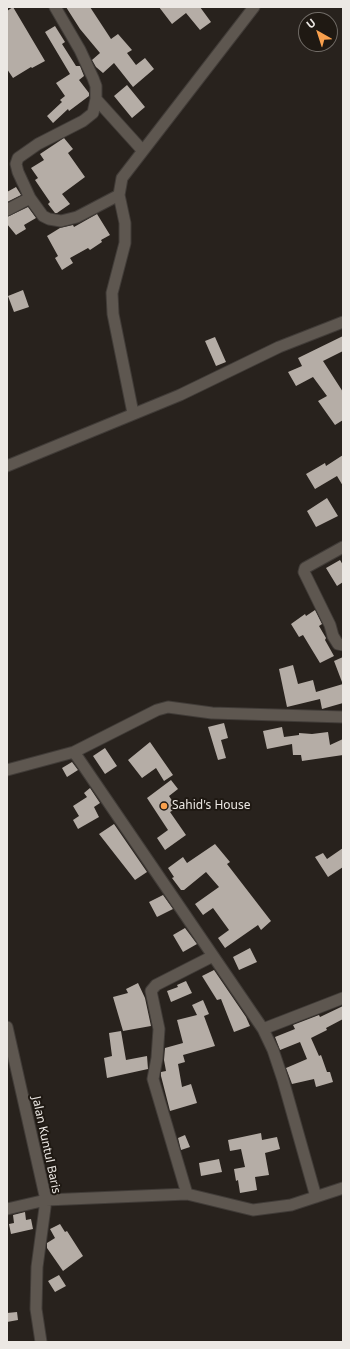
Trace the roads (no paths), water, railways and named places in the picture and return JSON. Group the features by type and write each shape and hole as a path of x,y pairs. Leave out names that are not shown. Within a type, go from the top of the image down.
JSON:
{"street":[{"path":"55,7 80,50 96,86 96,99 93,113 83,121 38,144 18,158 16,164 18,172 30,198 43,216 49,219 61,221 77,217 119,195"},
{"path":"133,413 113,314 112,293 125,243 125,223 119,195 122,178 254,7"},
{"path":"96,99 143,151"},
{"path":"7,210 30,198"},
{"path":"7,466 180,395 279,347 343,322"},
{"path":"343,547 305,568 304,572 330,625 333,636 338,644 343,645"},
{"path":"7,770 74,752 157,710 168,707 212,713 343,717"},
{"path":"74,752 263,1029 278,1065 316,1197"},
{"path":"187,1194 153,1078 157,1058 159,1029 151,991 156,985 214,956"},
{"path":"263,1029 343,998"},
{"name":"Jalan Kuntul Baris","path":"7,1027 46,1200 36,1267 36,1309 41,1342"},
{"path":"7,1209 46,1200 187,1194 253,1210 291,1205 343,1188"}],"place":[{"name":"Sahid's House","path":"164,806"}]}
